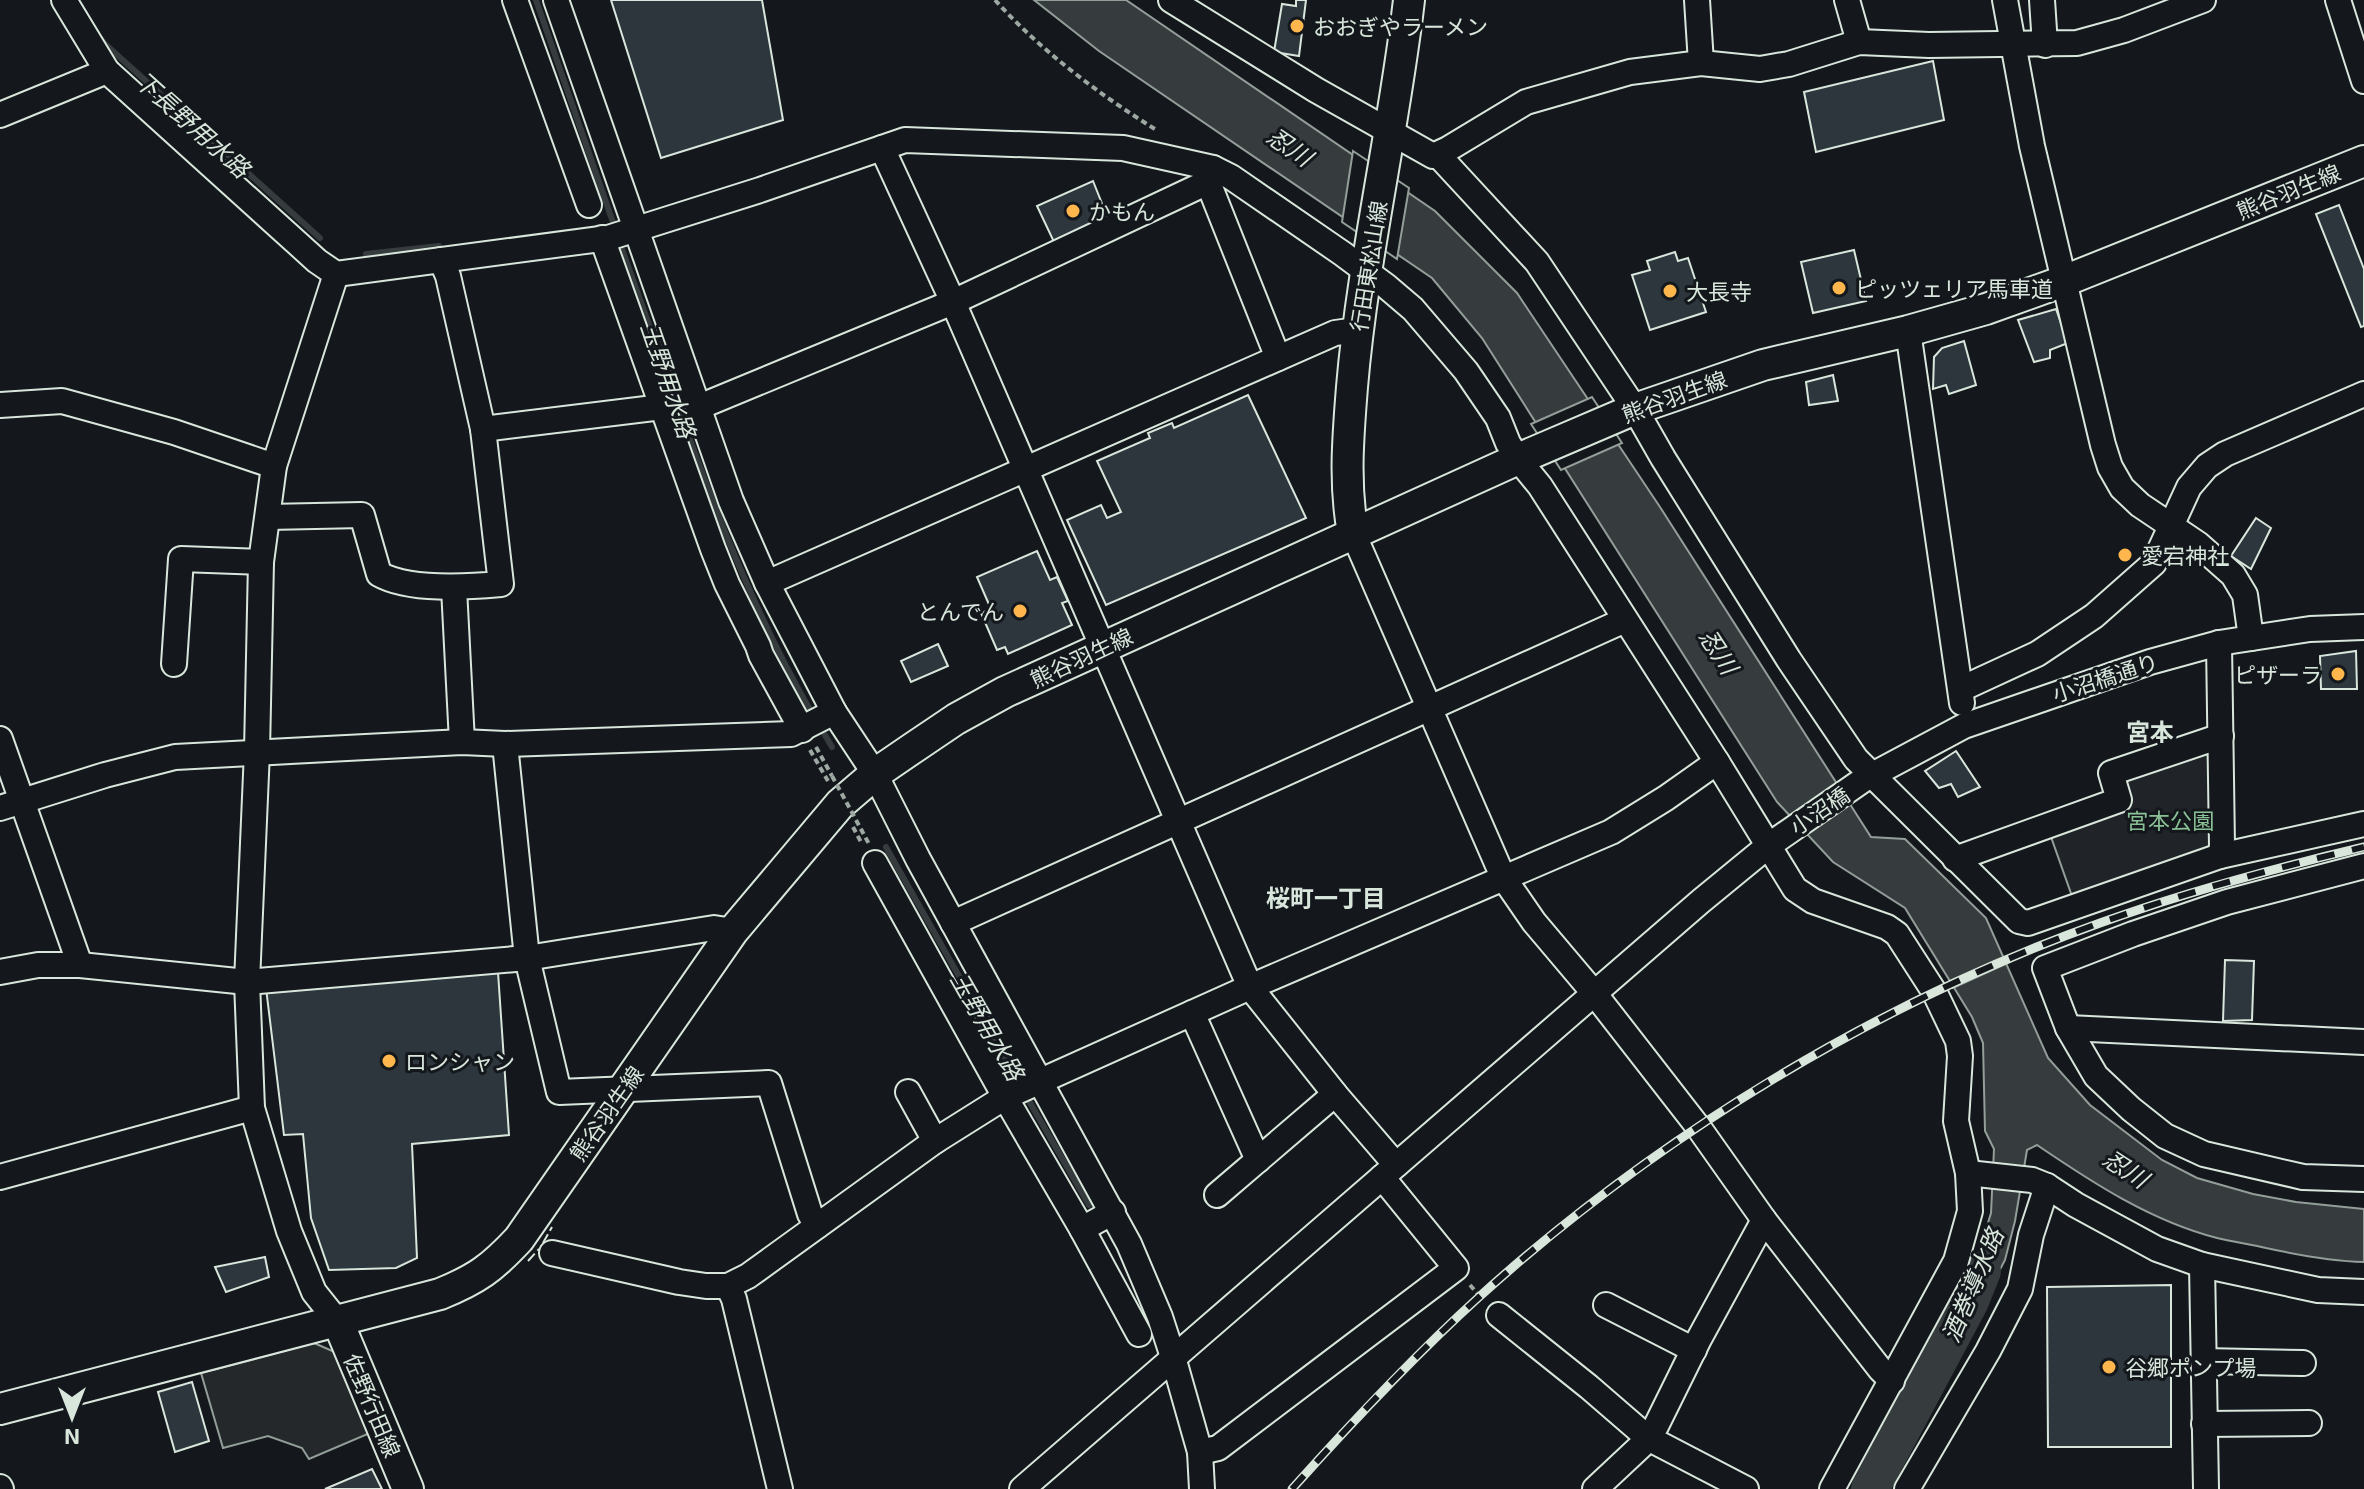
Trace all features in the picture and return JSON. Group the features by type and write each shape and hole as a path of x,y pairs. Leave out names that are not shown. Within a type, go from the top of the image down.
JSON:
{"main road":[{"name":"行田東松山線","path":"1353,533 1347,501 1347,461 1357,330 1409,0"},
{"name":"熊谷羽生線","path":"0,1409 338,1322 440,1294 470,1282 499,1260 519,1239 733,931 840,804 875,774 980,705 1353,533 1631,411 1763,365 1986,309 2364,161"},
{"name":"佐野行田線","path":"338,1322 408,1489"}],"street":[{"path":"64,0 107,71 317,261 336,274 618,234 905,140 1123,148 1211,175 1231,177 1367,268 1413,309 1466,371 1498,418 1508,443 1524,456 1625,620 1771,843 1795,889 1813,901 1887,927 1897,934 1935,993 1958,1041 1956,1121 1979,1174 1956,1261 1832,1489"},
{"path":"515,0 589,205"},
{"path":"556,0 662,407 712,503 767,583 832,713 875,774 953,923 1082,1229 1139,1334"},
{"path":"1171,0 1389,139 1433,156 1526,102 1630,72 1701,63 1760,69 1789,64 1859,42 1929,45 2077,43 2124,30 2203,0"},
{"path":"1697,0 1701,63"},
{"path":"1847,0 1859,42"},
{"path":"2005,0 2032,146 2110,467 2131,497 2198,544 2233,575 2245,595 2251,638"},
{"path":"2042,0 2045,45"},
{"path":"2338,0 2364,81"},
{"path":"0,115 107,71"},
{"path":"882,148 953,302 1250,987 1335,1094 1456,1268 1218,1448 1200,1452"},
{"path":"1438,155 1537,262 1789,660 1868,778 2019,921 2028,923 2220,856 2364,824"},
{"path":"699,407 953,302 1211,175"},
{"path":"1211,175 1278,358"},
{"path":"618,234 699,407 727,584 761,655 807,736"},
{"path":"268,517 362,515 379,574 390,580 454,588 501,584 483,429 448,276 441,260"},
{"path":"336,274 274,466 261,562 247,982 252,1108 289,1231 314,1292 338,1322"},
{"path":"767,583 1335,333 1357,330"},
{"path":"1908,331 1964,726"},
{"path":"1961,689 2037,654 2094,616 2154,563 2189,487 2207,466 2225,454 2364,394"},
{"path":"0,405 62,401 174,432 274,466"},
{"path":"483,429 662,407"},
{"path":"1353,533 1503,877 1534,922 1594,993 1678,1102 1764,1220 1892,1381"},
{"path":"174,664 181,559 261,562"},
{"path":"454,588 462,742"},
{"path":"953,923 1625,620"},
{"name":"小沼橋通り","path":"1868,778 1964,726 2150,662 2219,643 2310,629 2364,627"},
{"path":"2219,643 2220,856"},
{"path":"11,805 175,757 462,742 505,744 791,734 807,736 832,713"},
{"path":"1955,859 2119,800 2111,773 2221,736"},
{"path":"0,739 11,805 80,965"},
{"path":"505,744 527,958 559,1092 769,1083 810,1214 817,1226"},
{"path":"552,1253 679,1282 728,1286 748,1276 935,1141 1023,1090 1250,987 1621,826 1717,762"},
{"name":"小沼橋","path":"1771,843 1868,778"},
{"path":"1022,1489 1771,843"},
{"path":"874,857 918,941 1113,1212 1154,1302 1173,1357 1200,1452 1202,1489"},
{"path":"2364,866 2227,902 2045,968 2068,1028 2096,1076 2165,1136 2204,1154 2303,1177 2364,1179"},
{"path":"0,972 38,965 80,965 247,982 527,958 714,928 733,931"},
{"path":"1192,1013 1258,1160"},
{"path":"2068,1028 2364,1042"},
{"path":"908,1092 935,1141"},
{"path":"1217,1195 1335,1094"},
{"path":"0,1177 252,1108"},
{"path":"1979,1174 2040,1183 2157,1249 2202,1265 2318,1290 2364,1292"},
{"path":"1907,1489 1988,1351 2020,1289 2040,1183"},
{"path":"1082,1229 1113,1212"},
{"path":"1595,1489 1648,1438 1656,1426 1764,1220"},
{"path":"2202,1265 2206,1489"},
{"path":"728,1286 734,1299 780,1489"},
{"path":"1606,1305 1694,1350"},
{"path":"1499,1315 1648,1438 1746,1489"},
{"path":"2203,1361 2303,1363"},
{"path":"2204,1424 2309,1423"}],"path":[{"path":"995,0 1043,47 1141,121 1168,137"},
{"path":"807,736 809,747 830,785"},
{"path":"807,736 874,857"},
{"path":"849,820 874,857"},
{"path":"1456,1268 1499,1315"}],"green space":[{"name":"宮本公園","path":"2213,750 2214,843 2208,854 2073,899 2050,834 2130,805 2121,780"}],"shaded area":[{"path":"314,1343 337,1353 370,1433 309,1459 302,1448 268,1436 223,1448 201,1373"}],"water":[{"name":"忍川","path":"1034,0 1126,0 1435,211 1517,293 1660,507 1871,837 1905,839 1986,918 2048,1058 2090,1105 2162,1160 2197,1178 2296,1202 2364,1209 2364,1262 2302,1255 2193,1231 2123,1199 2037,1145 2027,1150 2005,1260 1984,1300 1976,1299 1962,1317 1968,1291 1963,1289 1991,1213 1994,1149 1985,1131 1983,1043 1972,1017 1905,908 1833,862 1777,802 1482,338 1432,278 1099,51"}],"pier":[{"path":"1353,151 1409,188 1397,259 1342,222"},
{"path":"1592,397 1622,443 1561,470 1531,424"},
{"path":"2007,956 2010,962 1953,988 1950,982"}],"building":[{"path":"611,0 762,0 783,120 661,158"},
{"path":"1296,0 1306,0 1299,56 1274,52 1282,4 1296,6"},
{"path":"1933,61 1944,120 1816,152 1804,92"},
{"name":"かもん","path":"1093,181 1107,216 1054,242 1037,206"},
{"path":"2339,205 2364,269 2364,326 2361,327 2316,214"},
{"path":"1854,250 1866,301 1813,313 1801,262"},
{"path":"1675,252 1678,261 1688,258 1706,312 1650,330 1632,275 1650,270 1647,261"},
{"path":"2056,309 2068,343 2050,350 2050,358 2034,362 2018,320"},
{"path":"1964,341 1976,385 1949,394 1946,385 1933,389 1934,357 1942,348"},
{"path":"1833,375 1838,401 1809,405 1806,382"},
{"path":"1248,395 1306,518 1106,605 1067,520 1101,505 1107,518 1121,512 1097,461 1150,438 1148,433 1172,423 1174,428"},
{"path":"2256,518 2271,528 2251,569 2231,556"},
{"path":"1037,551 1050,580 1057,577 1068,601 1062,603 1072,625 1008,654 1005,647 997,650 981,613 991,609 977,577"},
{"path":"938,644 948,666 911,682 901,661"},
{"path":"2356,651 2357,689 2321,689 2320,656"},
{"path":"1956,751 1980,787 1958,797 1951,784 1939,788 1925,771"},
{"path":"2225,960 2254,961 2252,1020 2223,1021"},
{"name":"ロンシャン","path":"498,972 509,1135 412,1144 417,1258 396,1268 329,1270 311,1218 303,1134 284,1135 266,988"},
{"path":"265,1257 269,1277 226,1292 215,1267"},
{"name":"谷郷ポンプ場","path":"2171,1285 2171,1447 2048,1447 2047,1287"},
{"path":"192,1382 209,1441 175,1452 158,1392"},
{"path":"372,1469 382,1489 325,1489"}],"waterway":[{"name":"玉野用水路","path":"536,0 616,231"},
{"name":"下長野用水路","path":"101,39 320,238"},
{"name":"玉野用水路","path":"619,241 729,543 782,659 813,715"},
{"name":"下長野用水路","path":"366,254 439,246"},
{"name":"玉野用水路","path":"819,725 832,747"},
{"name":"玉野用水路","path":"886,847 1020,1084"},
{"name":"玉野用水路","path":"1025,1094 1089,1205"},
{"name":"酒巻導水路","path":"1870,1489 1970,1301 1982,1271"}],"railway":[{"path":"1292,1489 1430,1343 1547,1238 1694,1129 1772,1080 1852,1034 2016,955 2165,901 2364,847"}],"fence":[{"path":"543,1243 552,1227"},
{"path":"528,1261 539,1249"}],"place":[{"name":"おおぎやラーメン","path":"1297,26"},
{"name":"かもん","path":"1073,211"},
{"name":"ピッツェリア馬車道","path":"1839,288"},
{"name":"大長寺","path":"1670,291"},
{"name":"愛宕神社","path":"2125,555"},
{"name":"とんでん","path":"1020,611"},
{"name":"ピザーラ","path":"2338,674"},
{"name":"ロンシャン","path":"389,1061"},
{"name":"谷郷ポンプ場","path":"2109,1367"}],"district":[{"name":"宮本","path":"2150,731"},
{"name":"桜町一丁目","path":"1326,897"}]}
